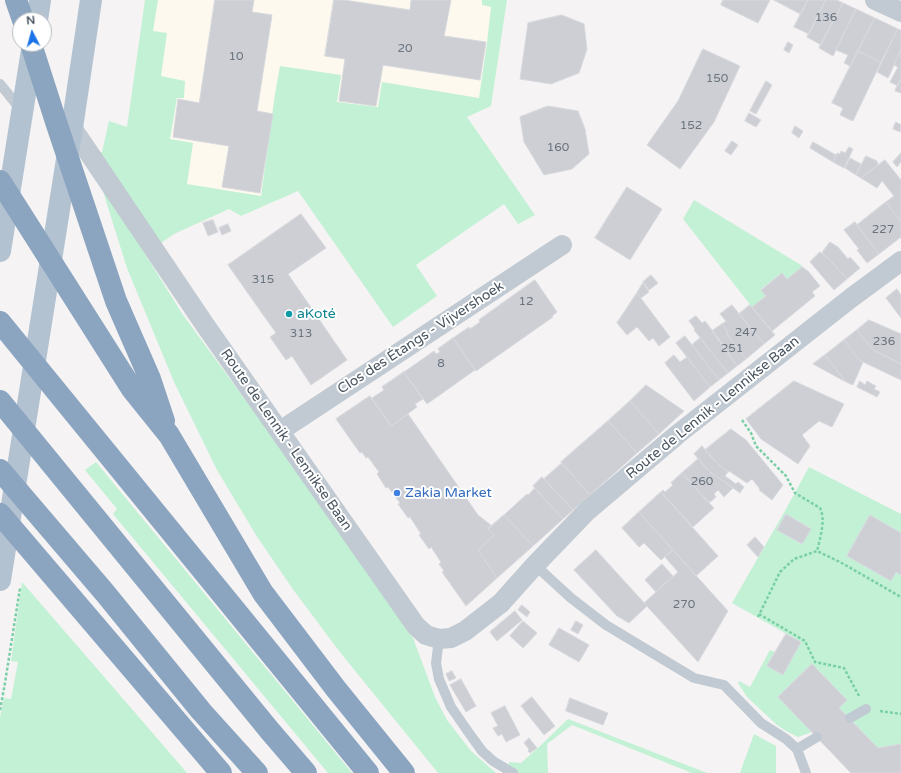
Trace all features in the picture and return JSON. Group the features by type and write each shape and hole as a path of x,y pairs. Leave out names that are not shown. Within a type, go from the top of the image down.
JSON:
{"highway":[{"path":"16,0 20,12"},
{"path":"34,52 57,125 116,301 141,384"},
{"path":"0,181 141,384 169,435 263,593 336,689 404,773"},
{"path":"0,322 368,773"},
{"path":"0,401 306,773"},
{"path":"0,470 105,593 201,711 257,773"},
{"path":"0,514 221,773"}],"main road":[{"path":"38,12 40,0"},
{"path":"0,580 91,0"},
{"path":"0,250 28,81 31,52"}],"street":[{"path":"878,0 901,12"},
{"name":"Route de Lennik - Lennikse Baan","path":"28,81 72,128 205,325 416,626 426,636 438,639 451,638 466,631 501,603 587,511 678,434 851,298 901,261"},
{"name":"Clos des Étangs - Vijvershoek","path":"280,431 562,245"}],"lane":[{"path":"0,84 23,112"},
{"path":"535,565 571,598 606,625 694,678 724,684 761,724 786,739 797,749 806,773"},
{"path":"438,639 436,663 439,679 451,707 482,751 494,761 513,773"},
{"path":"850,718 866,709"},
{"path":"797,749 817,738"}],"path":[{"path":"742,420 751,433 756,446 786,476 795,493 820,508 823,518 818,551"},
{"path":"901,597 818,551 794,559 780,572 759,616 805,641 815,662 844,668 866,709 901,714"}],"shaded area":[{"path":"145,0 507,0 491,106 241,216 229,209 174,234"}],"green space":[{"path":"145,0 158,0 153,31 167,33 161,76 185,81 184,98 177,98 170,139 193,143 187,184 261,196 280,66 341,75 337,102 378,107 382,82 479,98 491,7 482,5 482,0 507,0 491,106 467,117 535,215 518,224 504,204 416,265 437,296 393,327 298,191 241,216 229,209 174,234 145,254 183,315 280,447 413,638 435,697 447,720 471,751 496,773 438,773 339,651 292,588 256,535 217,470 174,382 127,268 91,151 102,152 109,121 127,127"},
{"path":"694,200 801,265 808,271 802,267 787,279 782,273 761,289 766,296 752,307 683,219"},
{"path":"96,462 352,773 328,773 113,514 117,509 85,470"},
{"path":"809,467 901,514 901,533 870,515 847,556 891,581 896,572 901,575 901,744 878,748 839,708 847,700 812,664 778,697 812,732 798,737 777,725 747,697 738,683 739,681 750,687 770,650 775,652 767,666 783,675 801,642 732,603","holes":["786,514 810,528 801,544 777,530"]},
{"path":"22,582 187,773 0,773 0,717 4,698 11,699 18,662 11,661"},
{"path":"568,719 707,773 692,773 572,725 547,744 548,773 509,773 509,762 521,763"},
{"path":"754,734 776,746 776,773 740,773"}],"building":[{"path":"215,0 254,0 252,12 272,15 257,111 273,114 260,193 222,187 229,146 173,137 178,99 199,103"},
{"path":"334,0 344,0 410,10 411,0 451,0 444,36 486,42 480,80 383,65 376,106 339,101 345,59 325,56"},
{"path":"723,0 770,0 758,23 721,5"},
{"path":"774,0 808,0 801,14"},
{"path":"808,0 826,0 809,34 794,27"},
{"path":"826,0 837,0 843,3 821,45 807,37"},
{"path":"843,3 856,9 833,56 819,48"},
{"path":"856,9 875,18 850,66 844,63 848,55 836,50"},
{"path":"562,15 584,24 587,49 579,73 551,84 520,79 528,23"},
{"path":"875,18 898,29 881,62 858,51"},
{"path":"898,29 901,30 901,50 888,78 877,72"},
{"path":"788,42 793,45 789,53 784,50"},
{"path":"703,49 740,66 714,122 680,169 647,145 678,101"},
{"path":"901,50 901,78 898,86 890,82 898,67 894,65"},
{"path":"858,51 881,62 853,121 840,115 843,108 832,103"},
{"path":"901,78 901,93 895,91"},
{"path":"766,81 772,85 756,114 750,111"},
{"path":"548,106 578,111 585,129 589,154 572,169 544,175 524,142 520,117"},
{"path":"749,113 761,120 756,127 745,121"},
{"path":"896,122 901,125 900,132 893,129"},
{"path":"795,126 803,131 799,138 792,133"},
{"path":"732,141 738,145 731,155 725,151"},
{"path":"813,142 836,155 833,162 810,148"},
{"path":"849,147 853,149 844,168 833,162 837,153 840,154 841,151 845,153"},
{"path":"901,153 901,162 897,167 893,162"},
{"path":"866,156 877,161 878,165 861,178 856,175"},
{"path":"850,158 861,164 856,175 845,168"},
{"path":"885,160 901,180 901,222 886,202 894,196 882,181 877,188 861,178"},
{"path":"627,187 662,209 630,260 595,238"},
{"path":"886,202 901,222 901,237 879,254 857,225"},
{"name":"aKoté","path":"301,214 326,248 288,274 347,360 311,385 292,356 286,360 270,337 276,333 228,265"},
{"path":"213,220 218,232 208,236 203,223"},
{"path":"855,222 879,254 867,263 857,250 859,249 844,230"},
{"path":"228,224 231,231 222,235 219,228"},
{"path":"830,242 838,247 848,259 850,257 860,268 847,279 822,253"},
{"path":"820,252 829,259 847,279 834,290 810,262"},
{"path":"802,267 808,271 820,286 812,292 815,296 772,331 752,307 766,296 761,290 782,273 787,279"},
{"path":"651,275 658,283 649,290 643,282"},
{"path":"535,280 557,312 552,316 553,317 476,371 453,338 469,327 470,329 480,322 479,320"},
{"path":"643,283 649,292 641,298 637,293"},
{"path":"897,289 901,295 901,318 886,298"},
{"path":"637,293 670,337 659,346 653,338 649,341 637,327 627,335 617,323"},
{"path":"732,305 764,344 746,359 726,333 728,332 722,324 726,321 720,314"},
{"path":"750,305 775,335 764,344 739,314"},
{"path":"696,316 702,323 705,321 737,366 728,373 694,330 695,329 689,321"},
{"path":"869,320 901,334 901,364 873,350 857,330"},
{"path":"722,324 728,332 726,333 746,359 737,366 712,331"},
{"path":"857,330 873,350 901,364 901,380 859,360 844,340"},
{"path":"685,336 719,380 710,387 676,343"},
{"path":"453,338 475,370 427,404 404,372 434,351 436,354 440,352 438,349"},
{"path":"700,338 728,373 719,380 692,345"},
{"path":"844,340 859,360 863,362 853,385 846,382 825,355"},
{"path":"674,355 680,362 687,357 710,387 694,401 665,363"},
{"path":"825,355 846,382 813,364"},
{"path":"404,372 423,399 415,404 417,407 391,426 372,398 384,390 382,387"},
{"path":"794,381 844,404 832,427 819,421 802,435 810,446 798,464 761,439 746,419"},
{"path":"860,381 865,385 867,381 876,386 874,389 880,392 877,397 857,387"},
{"path":"646,385 684,411 659,434 630,401"},
{"path":"370,396 391,426 408,414 478,515 492,526 488,529 494,535 478,550 497,578 466,606 442,572 444,571 439,564 441,562 431,547 429,549 419,535 421,534 410,517 408,518 398,504 400,503 388,487 386,488 377,474 379,472 368,457 366,458 362,452 360,453 336,419"},
{"path":"630,401 659,434 637,453 608,421"},
{"path":"608,421 637,453 590,495 561,462"},
{"path":"731,429 746,440 783,485 772,500 759,490 760,489 752,479 747,483 729,471 728,472 705,450"},
{"path":"702,446 718,464 728,472 725,476 736,484 738,482 744,487 740,493 710,472 694,454"},
{"path":"698,459 710,472 733,488 724,497 718,490 714,494 716,497 709,503 682,473"},
{"path":"562,463 590,495 573,510 544,479"},
{"path":"682,473 714,508 693,527 661,492 663,490 665,492 673,485 671,483"},
{"path":"542,477 573,510 563,519 533,486"},
{"path":"535,488 563,519 533,546 504,515"},
{"path":"661,492 718,556 696,576 639,512"},
{"path":"639,512 673,550 661,560 644,543 639,547 622,528"},
{"path":"786,514 811,529 802,544 777,530"},
{"path":"504,515 533,546 497,578 478,550 494,535 488,529"},
{"path":"870,515 901,533 901,575 896,572 891,581 847,556"},
{"path":"755,537 764,547 758,557 747,545"},
{"path":"596,550 647,606 629,623 617,616 574,570"},
{"path":"673,550 728,611 698,662 644,603 678,572 665,557"},
{"path":"662,564 673,576 656,592 645,580"},
{"path":"522,605 530,612 527,617 518,610"},
{"path":"515,611 522,620 497,641 490,632"},
{"path":"523,621 537,633 523,648 510,636"},
{"path":"576,621 583,625 578,634 571,630"},
{"path":"559,628 589,645 579,662 549,645"},
{"path":"786,634 801,642 783,675 767,666"},
{"path":"812,664 847,700 839,708 878,748 901,744 901,773 851,773 778,697"},
{"path":"452,671 456,678 449,681 446,674"},
{"path":"461,679 476,706 466,712 450,685"},
{"path":"532,697 555,726 544,735 521,706"},
{"path":"570,698 608,713 603,725 566,711"},
{"path":"505,706 520,735 506,742 502,734 498,736 493,728 498,726 491,713"},
{"path":"529,738 537,748 530,753 528,751 529,749 524,743"}],"place":[{"name":"aKoté","path":"289,314"},
{"name":"Zakia Market","path":"397,493"}]}
